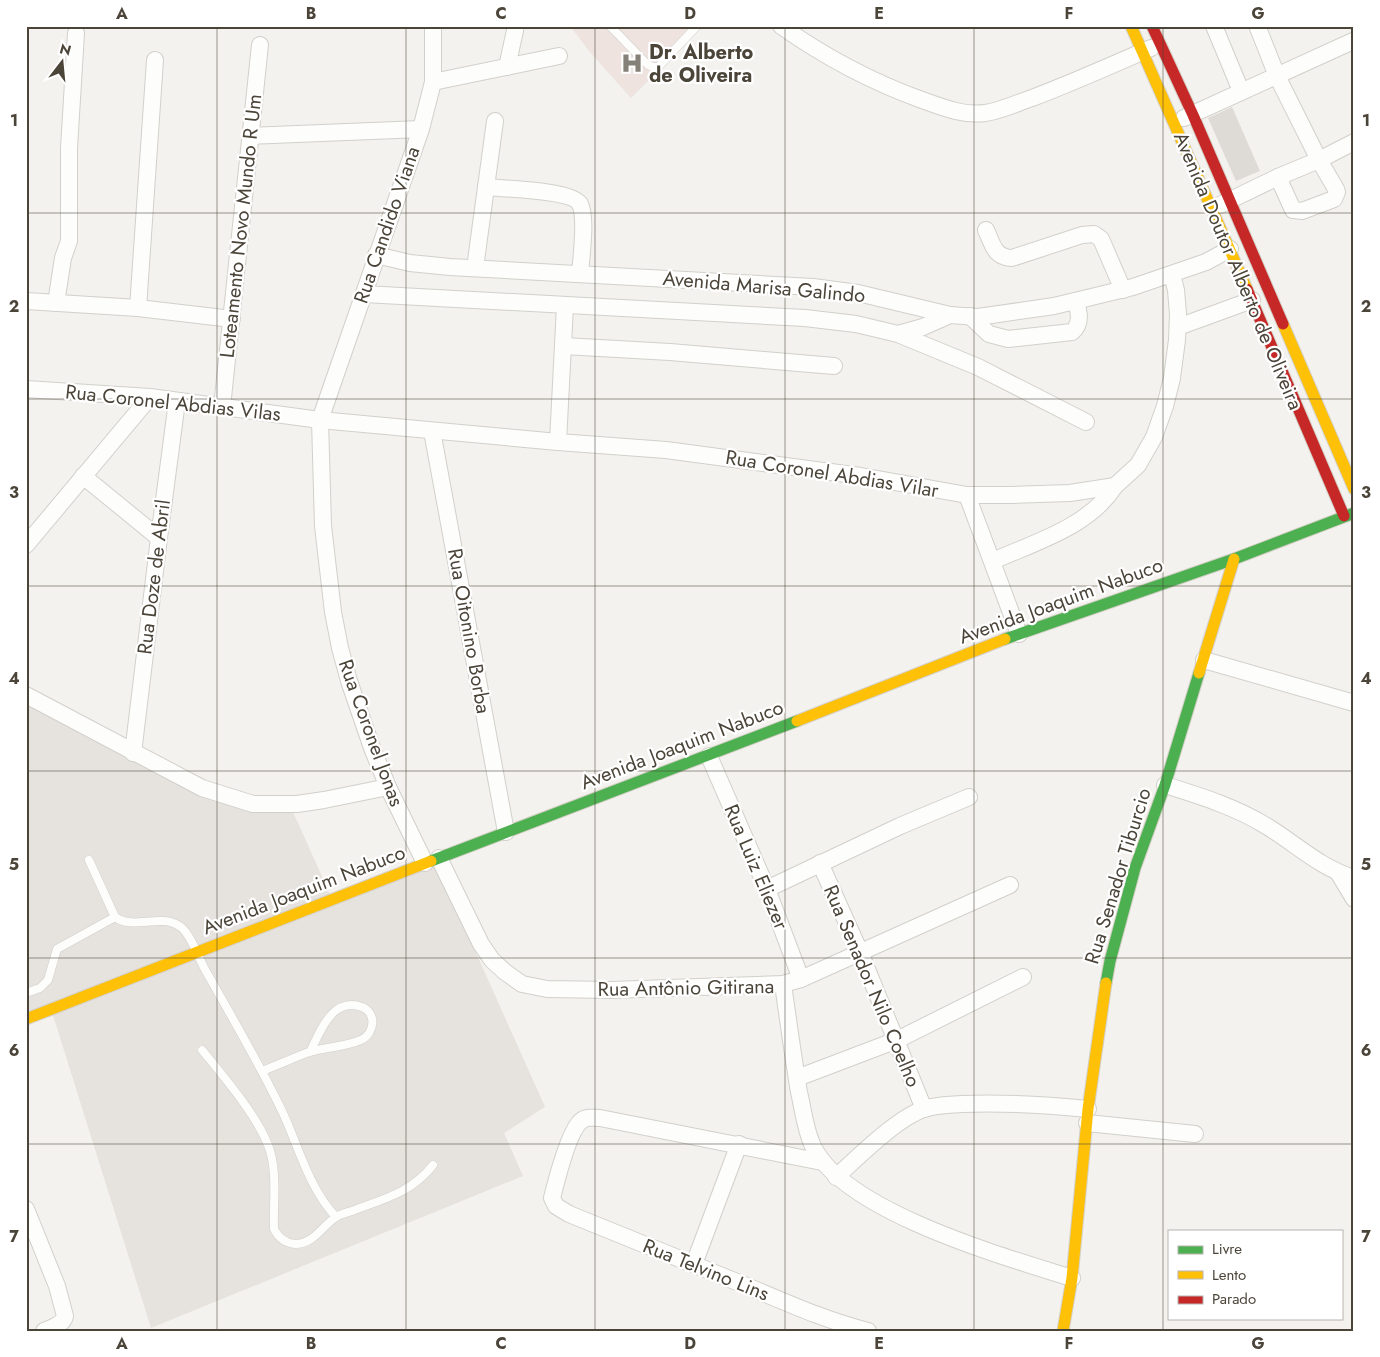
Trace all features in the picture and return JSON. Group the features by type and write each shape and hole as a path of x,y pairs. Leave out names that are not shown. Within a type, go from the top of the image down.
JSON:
{"street":[{"name":"Rua Candido Viana","path":"320,420 420,129 434,82 433,26"},
{"path":"507,67 516,26"},
{"path":"781,26 799,39 888,88 959,112 972,114 985,113 1021,102 1160,45"},
{"name":"Avenida Doutor Alberto de Oliveira","path":"1131,26 1349,515"},
{"name":"Avenida Doutor Alberto de Oliveira","path":"1152,26 1193,114 1354,490"},
{"path":"1214,26 1241,91"},
{"path":"1258,28 1277,76 1337,192 1334,199 1302,211 1293,210 1278,177"},
{"path":"56,302 63,258 69,241 69,148 76,33"},
{"path":"1173,122 1277,76 1351,37"},
{"name":"Loteamento Novo Mundo R Um","path":"222,407 260,45"},
{"path":"434,82 558,56"},
{"path":"138,308 155,60"},
{"path":"475,268 496,121"},
{"path":"250,136 420,129"},
{"path":"1212,208 1319,160 1354,142"},
{"path":"486,187 561,194 574,198 580,204 582,218 580,274"},
{"path":"986,230 996,252 1003,258 1012,258 1094,234 1101,238 1123,290"},
{"name":"Avenida Marisa Galindo","path":"376,256 429,265 820,288 876,296 950,315 970,316 1007,314 1123,290 1206,262 1230,248"},
{"path":"993,561 1057,533 1086,516 1099,506 1115,486 1138,465 1154,438 1172,378 1178,314 1176,290 1172,275"},
{"name":"Avenida Marisa Galindo","path":"364,294 821,319 856,324 898,334 978,367 1086,422"},
{"path":"26,300 138,308 232,319"},
{"path":"970,316 989,334 1008,339 1072,332 1078,324 1079,313 1076,301"},
{"path":"1178,328 1254,304 1274,302"},
{"path":"558,442 565,306"},
{"path":"898,334 922,327 950,315"},
{"path":"564,346 670,352 834,366"},
{"name":"Rua Coronel Abdias Vilas","path":"26,389 150,397 320,420"},
{"path":"26,545 150,397"},
{"name":"Rua Doze de Abril","path":"133,753 177,401"},
{"name":"Rua Coronel Abdias Vilar","path":"320,420 666,450 861,476 967,495 1070,492 1115,486"},
{"name":"Rua Coronel Jonas","path":"320,420 323,526 333,612 349,682 388,788 432,860"},
{"name":"Rua Oitonino Borba","path":"432,430 506,832"},
{"path":"83,476 159,538"},
{"path":"967,495 1019,634"},
{"name":"Avenida Joaquim Nabuco","path":"26,1020 432,860 709,756 1019,634 1234,559 1349,515"},
{"name":"Rua Senador Tiburcio","path":"1063,1331 1072,1278 1087,1116 1110,961 1135,868 1164,785 1234,559"},
{"path":"1204,660 1354,703"},
{"path":"26,695 202,788 253,804 298,804 388,788"},
{"name":"Rua Luiz Eliezer","path":"709,756 767,889 801,979"},
{"path":"1164,785 1236,810 1267,827 1315,860 1346,876 1354,899"},
{"path":"767,889 820,863 969,797"},
{"name":"Rua Antônio Gitirana","path":"432,860 492,960 522,984 547,988 611,990 783,984 797,1078 806,1122 812,1143 822,1162 836,1177 870,1199 918,1223 976,1248 1072,1278"},
{"name":"Rua Senador Nilo Coelho","path":"820,863 860,952 924,1109"},
{"path":"783,984 801,979 1010,885"},
{"path":"797,1078 897,1040 1023,977"},
{"path":"836,1177 906,1118 924,1109 946,1105 986,1103 1032,1104 1087,1116 1195,1134"},
{"name":"Rua Telvino Lins","path":"739,1144 586,1117 579,1122 572,1133 552,1198 556,1206 569,1214 811,1313 868,1331"},
{"path":"694,1264 739,1144 822,1162"},
{"path":"26,1209 30,1230 57,1286 66,1316 60,1324 44,1331"}],"lane":[{"path":"610,26 632,50 652,67 658,67 697,26"},
{"path":"90,860 115,917 126,923 166,921 174,923 182,928 189,937 262,1070 289,1126 317,1192 336,1217"},
{"path":"26,993 40,988 48,980 57,949 115,917"},
{"path":"262,1070 310,1052 362,1039 372,1029 372,1015 367,1009 357,1006 345,1006 334,1011 326,1019 310,1052"},
{"path":"202,1050 258,1125 268,1145 272,1163 274,1229 277,1236 284,1240 294,1244 305,1242 319,1233 336,1217 393,1196 411,1186 424,1176 433,1165"}],"shaded area":[{"name":"Dr. Alberto de Oliveira","path":"570,26 699,26 631,98 589,51"},
{"path":"26,688 247,810 289,803 333,901 435,861 545,1107 504,1133 523,1176 151,1328 52,1012 26,1011"}],"building":[{"path":"1232,107 1260,171 1236,181 1208,118"}],"traffic: fast":[{"path":"1005,639 1234,559 1354,513"},
{"path":"1106,983 1110,961 1135,868 1165,785 1199,673"},
{"path":"431,861 797,721"}],"traffic: slow":[{"path":"1131,26 1247,289"},
{"path":"1283,324 1354,489"},
{"path":"1199,673 1234,559"},
{"path":"797,721 1005,639"},
{"path":"26,1019 431,861"},
{"path":"1063,1331 1072,1278 1088,1109 1106,983"}],"traffic: jam":[{"path":"1152,26 1193,115 1283,324"},
{"path":"1247,289 1344,516"}],"place":[{"name":"Dr. Alberto de Oliveira","path":"632,63"}]}
